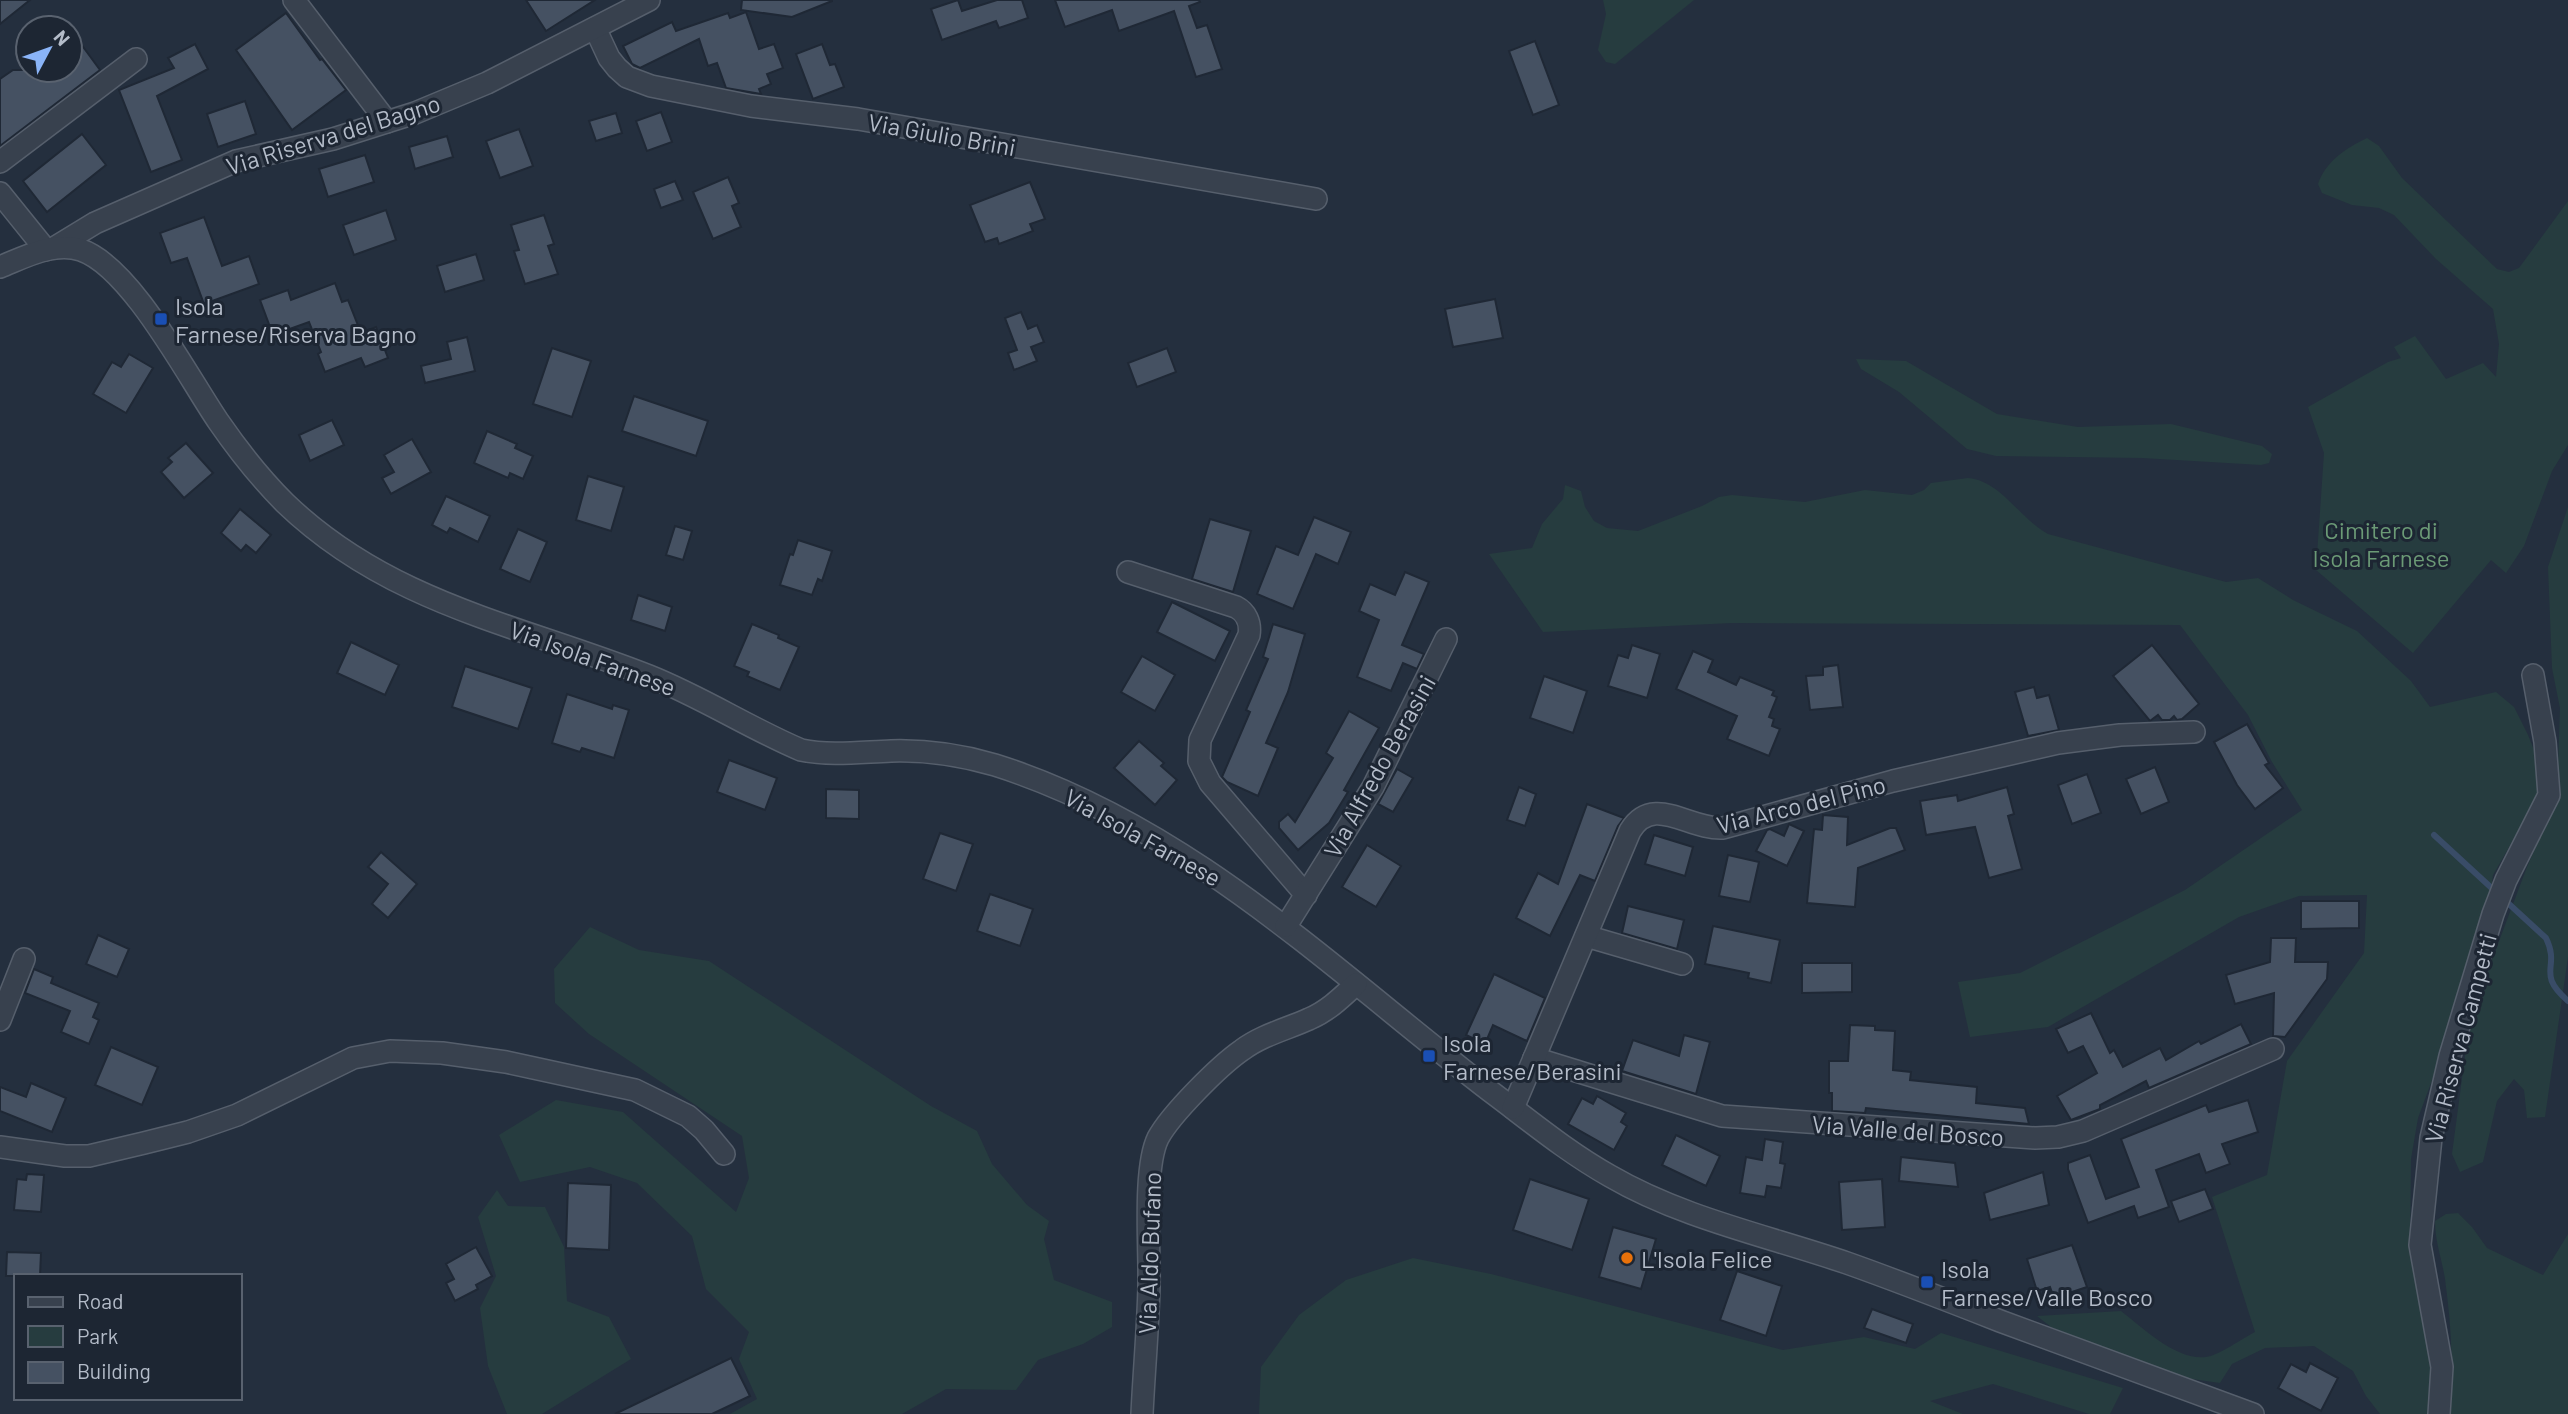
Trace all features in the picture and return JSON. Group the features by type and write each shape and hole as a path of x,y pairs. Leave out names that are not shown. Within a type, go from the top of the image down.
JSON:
{"street":[{"path":"294,0 387,121"},
{"name":"Via Riserva del Bagno","path":"50,249 95,223 236,161 333,139 487,83 649,0"},
{"name":"Via Giulio Brini","path":"596,27 609,58 617,68 627,77 651,86 751,106 859,119 1316,199"},
{"path":"0,162 136,59"},
{"path":"0,192 50,249 0,267"},
{"name":"Via Isola Farnese","path":"50,249 79,250 98,259 112,270 147,314 219,422 259,475 322,534 376,570 449,606 650,676 801,750 819,753 933,752 971,759 1018,773 1082,799 1141,830 1227,884 1286,926 1513,1108 1601,1171 1639,1191 1671,1205 1847,1263 2253,1414"},
{"path":"1128,572 1236,607 1244,613 1249,623 1249,635 1200,740 1199,761 1210,783 1306,895"},
{"name":"Via Alfredo Berasini","path":"1286,926 1373,787 1446,639"},
{"name":"Via Riserva Campetti","path":"2440,1414 2442,1367 2420,1245 2431,1138 2447,1068 2493,914 2505,880 2549,795 2545,742 2533,675"},
{"name":"Via Arco del Pino","path":"1513,1108 1630,831 1638,820 1648,813 1659,812 1696,825 1723,828 1866,788 2058,743 2113,735 2194,732"},
{"path":"1586,936 1682,964"},
{"path":"0,1020 24,959"},
{"name":"Via Aldo Bufano","path":"1142,1414 1149,1288 1150,1177 1152,1155 1158,1139 1174,1115 1240,1051 1254,1042 1312,1018 1335,1004 1356,984"},
{"name":"Via Valle del Bosco","path":"1534,1058 1722,1116 2035,1138 2058,1137 2083,1131 2273,1049"},
{"path":"0,1147 89,1156 144,1143 188,1132 237,1115 353,1058 390,1051 442,1053 506,1062 635,1090 688,1116 724,1154"}],"green space":[{"path":"1603,0 1694,0 1615,64 1606,62 1598,50 1606,14"},
{"name":"Cimitero di Isola Farnese","path":"2367,138 2379,146 2402,178 2497,269 2509,272 2519,268 2568,201 2568,445 2552,471 2524,546 2506,573 2491,560 2413,653 2316,570 2324,453 2308,407 2388,362 2401,358 2394,347 2415,336 2446,379 2483,363 2496,377 2499,344 2493,309 2436,259 2394,215 2379,208 2352,205 2322,193 2318,184 2331,162"},
{"path":"1856,359 1906,361 1997,414 2078,427 2171,424 2262,446 2272,454 2269,463 2261,465 2142,458 1996,456 1967,449 1899,392 1861,369"},
{"path":"1968,478 1980,481 2000,493 2048,534 2226,582 2258,578 2293,600 2357,631 2411,681 2430,707 2496,692 2514,707 2528,735 2538,760 2541,792 2493,875 2491,891 2456,1016 2418,1118 2411,1159 2410,1253 2433,1364 2430,1414 2380,1414 2366,1396 2353,1371 2314,1346 2265,1348 2232,1364 2220,1383 2171,1376 2051,1327 2037,1316 2121,1311 2172,1349 2195,1357 2217,1354 2255,1332 2212,1197 2267,1175 2287,1061 2364,953 2367,895 2299,896 2239,917 2048,1027 1970,1037 1958,982 2020,973 2185,890 2302,810 2272,762 2248,715 2180,625 1732,623 1543,632 1489,554 1532,548 1542,524 1563,499 1565,485 1581,491 1585,507 1594,521 1607,528 1638,531 1719,497 1732,495 1805,502 1865,490 1912,495 1924,490 1931,483"},
{"path":"2568,507 2568,957 2545,1117 2527,1118 2524,1090 2514,1079 2497,1101 2483,1162 2460,1172 2452,1154 2470,1018 2527,867 2557,798 2560,708 2552,668 2548,567"},
{"path":"590,927 639,950 709,961 931,1106 977,1131 992,1164 1027,1205 1049,1221 1044,1239 1054,1280 1112,1302 1112,1327 1083,1344 1038,1360 1016,1390 946,1389 902,1414 730,1414 757,1399 739,1359 749,1332 706,1289 692,1236 637,1183 590,1167 520,1182 499,1135 556,1100 623,1112 736,1212 749,1178 742,1136 589,1034 555,1003 554,969"},
{"path":"497,1190 508,1206 545,1207 564,1247 567,1301 609,1317 631,1359 542,1414 507,1414 488,1366 480,1308 496,1276 478,1217"},
{"path":"2458,1213 2487,1248 2543,1275 2568,1234 2568,1414 2447,1414 2451,1380 2450,1330 2435,1221 2446,1214"},
{"path":"1413,1258 1491,1274 1783,1350 1864,1337 1915,1349 1941,1333 2123,1388 2110,1414 2089,1414 1993,1384 1930,1401 1963,1414 1259,1414 1261,1367 1299,1315 1346,1280"}],"building":[{"path":"0,0 30,0 0,24"},
{"path":"526,0 595,0 546,31"},
{"path":"742,0 832,1 792,17 741,10"},
{"path":"958,0 962,11 997,0 1022,0 1028,18 999,28 996,21 942,40 931,9"},
{"path":"1055,0 1199,0 1200,2 1189,6 1197,28 1207,25 1222,69 1196,77 1174,11 1119,31 1112,10 1065,27"},
{"path":"746,12 759,49 774,44 783,68 767,74 771,84 759,89 761,94 726,88 717,63 708,66 699,39 640,68 632,64 623,46 672,22 676,31 728,13 730,18"},
{"path":"286,13 346,90 292,130 236,50"},
{"path":"1535,41 1559,105 1533,115 1509,51"},
{"path":"195,44 208,69 157,96 182,160 151,172 119,90 174,68 168,58"},
{"path":"822,44 830,65 835,64 844,87 813,99 796,54"},
{"path":"84,48 100,70 84,82"},
{"path":"13,70 14,84 82,84 0,146 0,79"},
{"path":"245,101 256,134 218,147 207,114"},
{"path":"661,112 672,142 647,151 636,121"},
{"path":"616,113 622,133 596,141 589,121"},
{"path":"519,129 533,166 500,178 486,141"},
{"path":"82,134 106,165 47,212 23,181"},
{"path":"447,136 453,157 415,169 409,147"},
{"path":"365,155 374,182 328,197 319,169"},
{"path":"728,177 739,203 732,206 741,227 713,239 693,192"},
{"path":"675,181 683,200 661,208 654,189"},
{"path":"1030,182 1045,219 1030,224 1033,231 999,244 997,238 985,242 970,205"},
{"path":"386,210 396,240 354,255 343,225"},
{"path":"544,215 554,244 548,246 558,274 525,284 514,251 519,250 511,225"},
{"path":"204,217 222,266 249,256 259,284 204,304 187,258 171,263 160,233"},
{"path":"476,254 484,280 445,292 437,266"},
{"path":"335,283 342,302 348,300 361,333 376,327 388,358 365,367 361,358 325,372 318,354 321,352 309,322 273,335 260,300 288,290 291,300"},
{"path":"1495,299 1503,338 1453,347 1445,309"},
{"path":"1021,312 1028,329 1037,325 1044,342 1031,347 1037,361 1014,370 1008,353 1017,350 1005,318"},
{"path":"467,337 475,371 425,383 421,366 451,359 447,342"},
{"path":"552,348 591,361 572,417 533,404"},
{"path":"1167,348 1176,372 1137,387 1128,363"},
{"path":"129,354 153,368 126,413 93,394 112,362 121,367"},
{"path":"634,396 708,421 696,456 622,431"},
{"path":"332,420 344,445 310,461 299,435"},
{"path":"487,431 517,444 515,448 533,456 523,479 510,473 508,478 474,463"},
{"path":"412,439 431,472 391,494 382,478 394,472 384,455"},
{"path":"186,443 213,473 184,498 161,472 172,462 168,458"},
{"path":"588,476 624,487 611,531 576,520"},
{"path":"446,496 490,516 478,542 450,528 447,533 432,525"},
{"path":"240,509 271,535 256,553 246,545 241,551 221,533"},
{"path":"1314,517 1351,532 1338,564 1316,554 1293,609 1257,594 1276,546 1298,555"},
{"path":"1210,519 1251,531 1233,592 1192,579"},
{"path":"675,526 692,531 683,560 666,555"},
{"path":"518,529 547,542 530,582 500,569"},
{"path":"798,540 832,551 822,581 818,579 812,595 780,585 790,554 793,555"},
{"path":"1405,572 1429,582 1402,645 1424,654 1417,669 1403,663 1391,691 1357,677 1379,620 1359,611 1370,584 1395,595"},
{"path":"638,595 672,607 665,631 631,620"},
{"path":"1172,602 1230,631 1215,661 1157,632"},
{"path":"752,624 799,647 780,690 747,676 749,672 734,666"},
{"path":"1273,624 1305,634 1288,692 1266,743 1278,748 1258,796 1222,777 1250,712 1246,710 1268,659 1263,657"},
{"path":"351,642 399,665 385,695 337,673"},
{"path":"1632,645 1660,654 1647,698 1608,686 1618,655 1628,658"},
{"path":"2152,645 2199,704 2182,719 2177,720 2174,716 2170,720 2162,720 2158,715 2150,721 2113,676"},
{"path":"1693,651 1713,660 1708,672 1736,685 1740,677 1774,691 1772,695 1777,697 1769,717 1774,719 1772,726 1780,729 1769,756 1727,739 1737,716 1676,689"},
{"path":"1142,656 1175,675 1155,711 1121,692"},
{"path":"1838,665 1843,707 1810,710 1806,676 1823,675 1823,667"},
{"path":"465,666 532,688 518,729 452,707"},
{"path":"1544,676 1587,691 1573,733 1530,718"},
{"path":"2034,687 2037,698 2049,695 2059,730 2028,736 2015,692"},
{"path":"567,694 612,709 613,705 629,710 614,758 582,748 580,752 552,743"},
{"path":"1349,711 1379,728 1344,790 1348,792 1329,823 1298,850 1279,828 1279,822 1288,814 1295,822 1333,758 1326,753"},
{"path":"2247,724 2269,763 2265,765 2283,788 2255,809 2237,785 2214,742"},
{"path":"1139,741 1164,763 1161,766 1177,780 1155,805 1114,768"},
{"path":"729,760 777,778 765,810 717,792"},
{"path":"2155,767 2169,802 2141,814 2126,779"},
{"path":"1397,769 1413,778 1393,812 1378,804"},
{"path":"2087,774 2101,813 2072,824 2058,785"},
{"path":"1519,787 1536,794 1525,826 1507,820"},
{"path":"2007,787 2014,814 2008,816 2022,869 1989,878 1975,827 1926,835 1920,801 1957,795 1958,801"},
{"path":"826,789 859,790 859,819 826,818"},
{"path":"1587,804 1624,818 1618,826 1595,881 1580,875 1550,936 1516,918 1538,873 1558,884"},
{"path":"1823,815 1848,817 1847,845 1896,828 1905,850 1858,868 1855,907 1807,903 1814,829 1822,830"},
{"path":"1789,824 1804,831 1787,866 1756,851 1767,830 1784,836"},
{"path":"940,833 973,844 956,891 923,879"},
{"path":"1654,835 1693,847 1685,876 1645,864"},
{"path":"1367,845 1401,866 1376,907 1342,887"},
{"path":"381,852 417,884 388,918 372,904 388,884 368,867"},
{"path":"1728,855 1759,862 1750,902 1719,896"},
{"path":"990,894 1033,909 1020,946 977,931"},
{"path":"2301,901 2359,901 2359,928 2301,929"},
{"path":"1628,906 1684,920 1677,949 1622,933"},
{"path":"1713,926 1780,940 1771,983 1748,978 1749,973 1705,964"},
{"path":"98,935 129,949 117,977 86,964"},
{"path":"2271,938 2296,938 2295,962 2328,962 2327,979 2285,1037 2273,1036 2274,993 2235,1004 2226,975 2270,962"},
{"path":"1802,963 1852,963 1852,992 1802,993"},
{"path":"34,969 53,977 51,983 99,1003 93,1017 99,1020 89,1044 61,1032 70,1011 25,993"},
{"path":"1494,974 1545,998 1527,1041 1493,1025 1485,1044 1466,1035"},
{"path":"2091,1013 2110,1053 2114,1050 2123,1067 2160,1048 2166,1060 2199,1041 2201,1044 2241,1024 2251,1044 2149,1088 2146,1081 2100,1105 2100,1109 2071,1120 2057,1096 2097,1073 2083,1046 2068,1053 2056,1029"},
{"path":"1850,1025 1875,1026 1875,1030 1895,1031 1893,1070 1911,1072 1910,1080 1977,1087 1976,1103 2025,1108 2029,1124 1866,1108 1865,1113 1832,1111 1829,1061 1848,1061"},
{"path":"1684,1035 1710,1042 1696,1094 1622,1071 1633,1040 1679,1056"},
{"path":"111,1047 158,1067 142,1105 95,1085"},
{"path":"31,1083 66,1098 52,1132 0,1111 0,1087 26,1097"},
{"path":"1597,1096 1626,1113 1621,1122 1627,1126 1614,1150 1568,1124 1582,1098 1593,1104"},
{"path":"2248,1100 2258,1132 2222,1144 2230,1164 2206,1173 2199,1154 2156,1170 2169,1207 2138,1218 2134,1206 2088,1223 2068,1163 2090,1155 2106,1199 2139,1187 2121,1139 2206,1105 2209,1112"},
{"path":"1676,1135 1720,1156 1706,1186 1662,1165"},
{"path":"1765,1139 1783,1142 1780,1163 1785,1164 1781,1188 1767,1186 1765,1197 1740,1193 1746,1157 1762,1160"},
{"path":"1901,1157 1955,1163 1958,1187 1899,1181"},
{"path":"2043,1172 2049,1205 1990,1220 1984,1193"},
{"path":"27,1174 44,1175 41,1212 14,1210 17,1179 26,1180"},
{"path":"1530,1179 1589,1199 1572,1250 1513,1230"},
{"path":"1882,1179 1885,1227 1842,1230 1839,1182"},
{"path":"568,1183 611,1185 609,1250 566,1248"},
{"path":"2205,1189 2213,1209 2179,1222 2171,1201"},
{"name":"L'Isola Felice","path":"1613,1227 1656,1239 1641,1289 1599,1277"},
{"path":"2072,1245 2087,1287 2054,1298 2050,1287 2037,1291 2027,1259"},
{"path":"476,1247 492,1276 476,1285 478,1289 455,1301 446,1283 454,1279 446,1264"},
{"path":"7,1252 41,1253 40,1274 6,1276"},
{"path":"1737,1271 1782,1286 1766,1336 1720,1320"},
{"path":"1872,1309 1913,1324 1906,1343 1864,1328"},
{"path":"731,1358 750,1396 712,1414 615,1414"},
{"path":"2310,1363 2338,1378 2321,1411 2278,1388 2291,1364 2306,1372"}],"waterway":[{"path":"2434,835 2546,938 2551,957 2550,976 2558,991 2568,1001"}],"place":[{"name":"Isola Farnese/Riserva Bagno","path":"161,319"},
{"name":"Isola Farnese/Berasini","path":"1429,1056"},
{"name":"L'Isola Felice","path":"1627,1258"},
{"name":"Isola Farnese/Valle Bosco","path":"1927,1282"}]}
